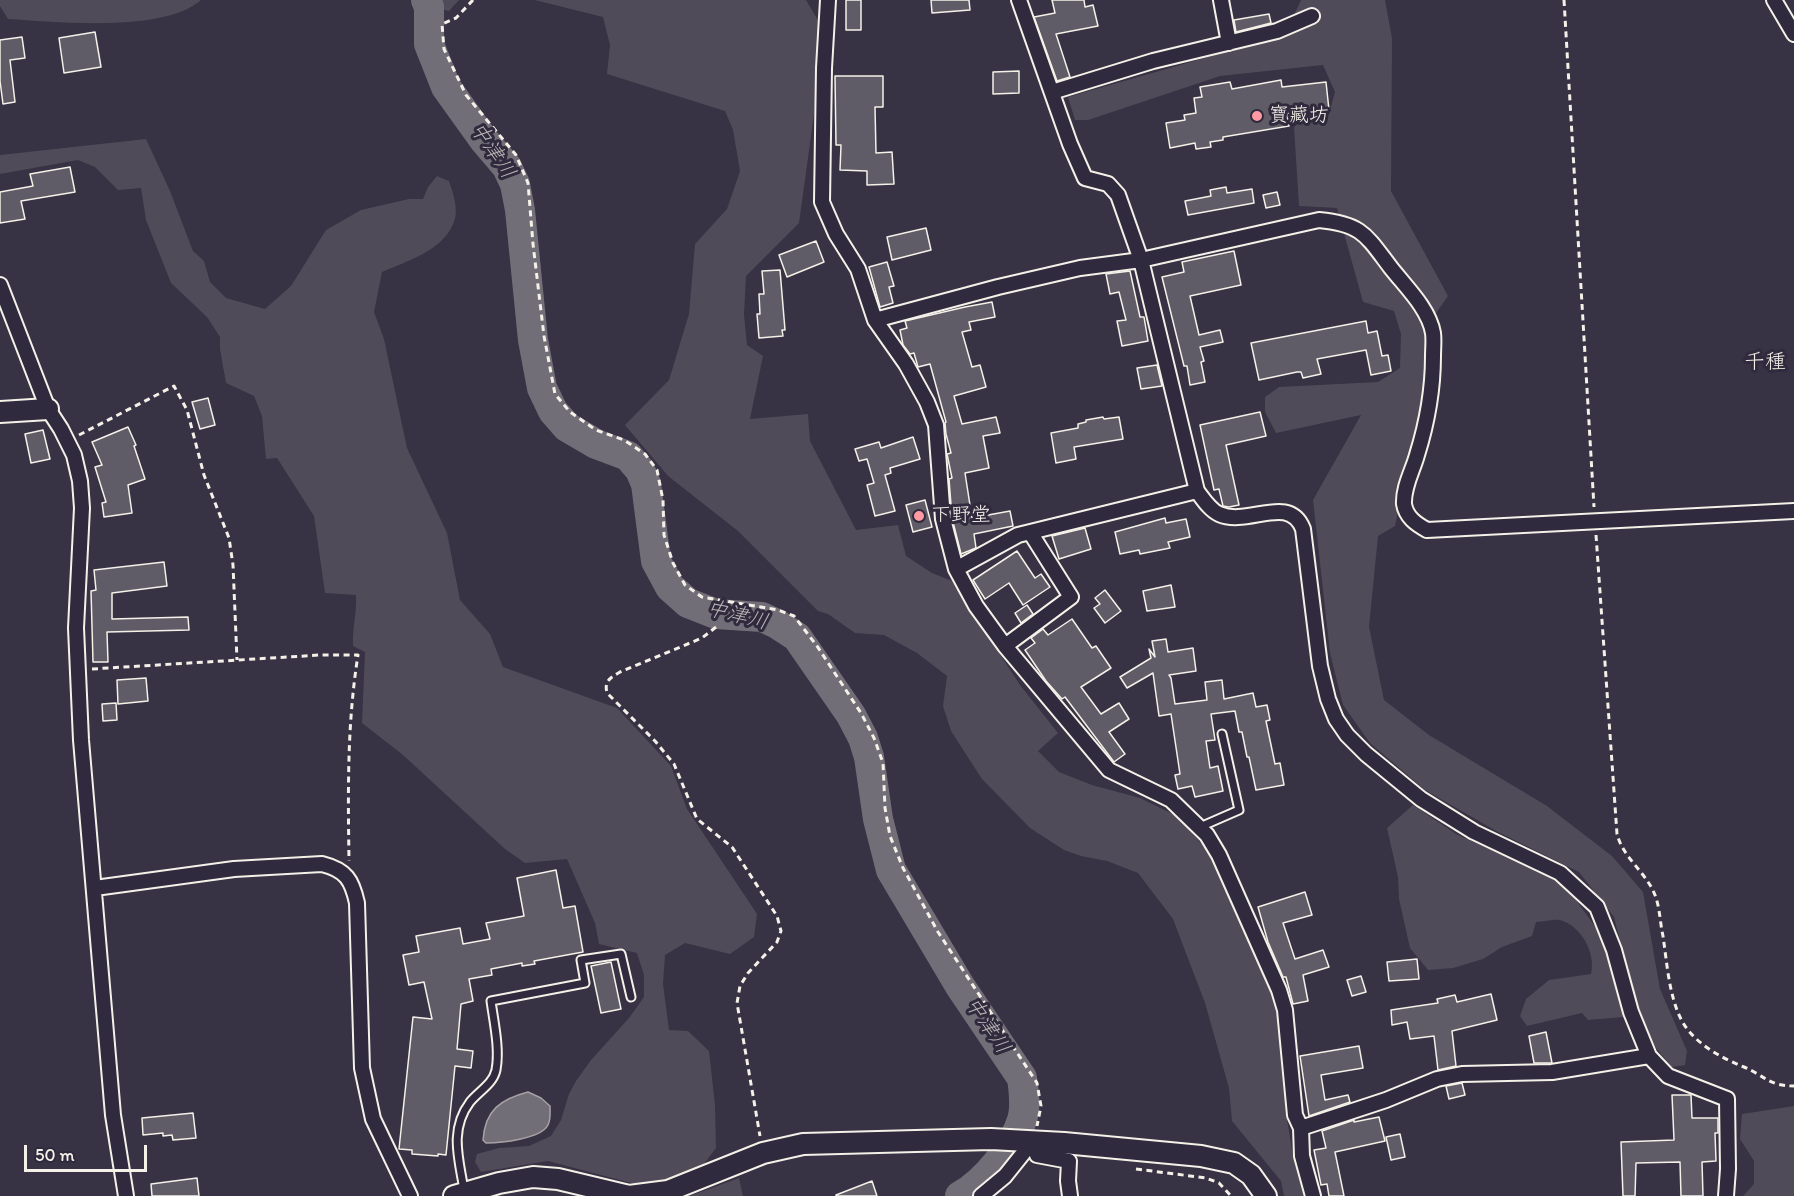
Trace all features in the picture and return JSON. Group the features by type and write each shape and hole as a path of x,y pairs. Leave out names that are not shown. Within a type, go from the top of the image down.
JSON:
{"street":[{"path":"1019,0 1085,178 1108,184 1118,195 1141,260 1197,491 1211,509 1229,517 1279,511 1299,518 1303,529 1320,666 1328,699 1341,727 1366,754 1421,799 1474,832 1560,873 1597,907 1614,950 1631,1012 1649,1056 1668,1076 1727,1099 1726,1196"},
{"path":"1221,0 1229,43"},
{"path":"1774,0 1794,34"},
{"path":"825,2 822,202 836,234 858,269 875,320 906,364 927,402 936,425 943,519 948,546 956,569 976,606 1005,646 1109,770 1171,800 1200,827 1219,855 1279,990 1285,1010 1295,1115 1301,1128 1302,1156 1313,1196"},
{"path":"1052,92 1153,61 1277,31 1312,16"},
{"path":"875,320 1080,268 1141,260 1319,220 1341,222 1356,228 1370,240 1427,316 1433,333 1433,381 1430,399 1404,505 1412,521 1427,530 1794,511"},
{"path":"0,285 48,409 74,455 80,481 82,507 76,628 81,740 113,1115 126,1196"},
{"path":"0,412 48,409"},
{"path":"956,569 1018,535 1197,491"},
{"path":"1005,646 1071,597 1030,532"},
{"path":"95,888 234,869 322,864 335,867 347,876 354,888 357,903 362,1068 373,1119 410,1196"},
{"path":"1301,1128 1386,1100 1437,1079 1462,1074 1552,1072 1649,1056"},
{"path":"459,1194 533,1177 558,1179 629,1196 668,1191 763,1153 803,1144 991,1139 1201,1156 1234,1162 1251,1175 1266,1196"},
{"path":"981,1196 1005,1176 1028,1141"},
{"path":"1028,1141 1037,1155 1069,1161 1070,1196"}],"lane":[{"path":"1200,827 1239,810 1222,734"},
{"path":"459,1194 456,1147 458,1122 471,1102 492,1080 496,1069 496,1039 491,1001 585,983 580,960 621,954 631,997"}],"path":[{"path":"473,0 456,18 442,24 444,49 466,95 516,155 528,183 544,336 555,394 570,412 596,430 624,440 645,454 657,470 663,500 664,535 673,563 685,585 702,597 778,610 794,616 817,646 861,713 874,738 883,763 885,808 890,836 903,868 938,932 1037,1083 1041,1106 1028,1141"},
{"path":"1564,0 1595,520 1617,834 1620,846 1647,879 1656,897 1673,993 1682,1021 1699,1041 1732,1062 1755,1072 1772,1084 1794,1086"},
{"path":"67,442 97,424 174,386 187,410 204,475 229,538 233,565 237,660"},
{"path":"716,627 702,638 621,672 608,680 605,686 606,693 655,741 674,764 697,819 732,847 777,916 781,931 777,942 748,973 740,986 737,1003 763,1153"},
{"path":"78,670 320,655 358,655 352,693 347,773 349,863 347,876"},
{"path":"1129,1168 1206,1178 1219,1183 1231,1196"}],"shaded area":[{"path":"0,0 201,0 184,10 162,17 109,23 80,23 8,19 0,6"},
{"path":"434,0 459,0 449,11 440,9"},
{"path":"535,0 806,0 819,22 815,107 799,223 746,276 744,315 747,345 763,356 750,419 808,414 810,441 856,530 898,525 906,556 932,573 952,581 1020,685 1058,733 1038,751 1059,772 1092,785 1140,798 1177,816 1206,849 1252,939 1275,1000 1282,1044 1286,1113 1294,1162 1304,1196 1284,1196 1281,1181 1232,1121 1229,1088 1205,1003 1173,919 1138,873 1107,861 1064,850 1030,828 982,779 951,731 943,706 947,676 917,653 884,635 855,633 828,614 818,611 738,531 668,476 625,425 669,380 689,314 695,244 727,209 740,171 733,130 725,111 607,74 610,45 603,17"},
{"path":"1301,0 1385,0 1392,38 1391,191 1448,296 1424,330 1428,380 1408,459 1395,526 1378,536 1369,627 1384,700 1429,735 1547,806 1612,856 1643,892 1660,989 1687,1051 1685,1065 1672,1067 1656,1048 1637,1007 1614,917 1579,872 1498,832 1425,790 1370,743 1343,705 1330,653 1313,500 1361,415 1276,433 1265,412 1265,397 1279,387 1378,382 1400,368 1401,334 1394,311 1363,302 1337,208 1299,206 1294,127 1306,118 1329,114 1335,92 1323,65 1220,76 1088,120 1075,120 1068,97 1275,38 1295,13"},
{"path":"146,139 170,191 193,251 204,261 210,282 226,298 265,309 291,286 326,230 361,210 409,199 423,199 428,187 437,176 449,181 456,212 449,232 433,248 423,254 382,272 374,312 384,339 407,448 447,533 460,600 490,634 503,667 617,708 671,766 687,809 757,914 754,937 730,954 685,943 665,955 663,984 669,1030 688,1031 709,1051 715,1105 716,1148 704,1164 665,1181 635,1184 548,1161 481,1172 475,1162 477,1154 499,1148 529,1146 551,1136 561,1120 569,1094 576,1081 644,997 644,975 637,953 599,944 595,923 567,859 525,863 505,849 403,755 362,723 365,652 353,646 356,595 325,593 314,516 277,458 266,459 262,416 254,396 226,383 220,337 207,317 171,283 146,220 141,188 118,190 95,167 78,160 0,174 0,155"},
{"path":"1413,805 1456,834 1549,876 1571,893 1601,935 1623,1017 1588,1020 1582,1013 1527,1026 1520,1016 1526,999 1549,980 1591,974 1591,958 1586,942 1575,928 1560,920 1536,922 1532,936 1502,947 1483,959 1453,968 1428,970 1410,948 1387,828"},
{"path":"528,1092 541,1098 550,1106 550,1118 544,1130 529,1137 486,1143 483,1140 484,1130 491,1113 502,1102"},
{"path":"1794,1106 1794,1196 1743,1196 1754,1184 1754,1161 1740,1139 1742,1114"},
{"path":"739,1178 743,1196 690,1196"}],"building":[{"path":"846,0 861,0 861,30 846,30"},
{"path":"931,0 969,0 970,10 932,13"},
{"path":"1052,0 1084,0 1085,7 1093,5 1098,26 1056,34 1070,77 1057,81 1034,17 1055,13"},
{"path":"1269,14 1271,23 1236,32 1234,20"},
{"path":"95,32 101,67 64,73 59,38"},
{"path":"22,37 25,58 10,60 15,102 3,104 0,81 0,40"},
{"path":"1019,71 1019,93 993,94 993,72"},
{"path":"835,76 883,76 883,107 875,107 876,153 892,152 894,184 867,185 867,171 840,170 841,145 836,145"},
{"name":"寶藏坊","path":"1281,80 1282,87 1326,82 1329,110 1287,114 1289,126 1223,137 1223,140 1210,142 1211,147 1196,149 1195,143 1170,148 1166,123 1185,120 1184,115 1196,113 1194,98 1202,97 1200,87 1230,82 1232,89"},
{"path":"70,167 75,192 21,201 25,219 0,223 0,192 33,186 30,174"},
{"path":"1226,187 1227,193 1252,189 1254,203 1188,215 1185,201 1211,196 1210,190"},
{"path":"1277,192 1280,205 1266,208 1263,195"},
{"path":"926,228 931,250 892,260 887,237"},
{"path":"816,241 824,262 787,277 779,255"},
{"path":"1234,251 1241,285 1190,296 1199,335 1220,330 1223,342 1200,347 1204,361 1201,362 1205,382 1190,385 1187,366 1184,366 1162,277 1184,272 1182,262"},
{"path":"887,262 894,286 889,287 893,303 880,307 869,267"},
{"path":"780,270 785,330 782,330 783,336 759,338 757,314 760,314 759,294 764,294 762,271"},
{"path":"1130,271 1140,317 1144,317 1148,341 1122,346 1117,321 1126,320 1119,292 1110,294 1106,274"},
{"path":"992,302 995,317 969,322 971,330 962,332 972,367 980,365 986,387 954,396 962,424 996,417 1000,433 983,436 989,468 965,473 972,518 1010,511 1013,526 974,534 976,548 961,554 952,518 949,479 952,478 947,454 951,453 946,434 946,422 930,364 918,367 914,353 910,354 903,345 900,330 907,328 905,321"},
{"path":"1366,321 1368,333 1377,331 1382,356 1388,355 1391,371 1371,375 1366,350 1317,359 1321,374 1303,378 1301,372 1297,372 1259,380 1251,343"},
{"path":"1157,365 1162,386 1141,389 1137,368"},
{"path":"208,398 215,425 200,429 192,402"},
{"path":"1260,412 1266,436 1226,445 1239,505 1223,506 1219,489 1214,490 1200,425"},
{"path":"1103,417 1104,419 1119,417 1123,439 1074,447 1076,459 1056,463 1051,433 1078,428 1078,424 1086,420"},
{"path":"128,427 136,445 134,446 145,479 128,485 132,513 104,517 102,503 106,502 95,467 102,465 92,442"},
{"path":"43,430 50,459 31,463 25,434"},
{"path":"913,437 920,459 890,468 891,473 885,475 895,511 875,516 867,485 874,483 867,459 859,461 855,449 879,442 881,448"},
{"name":"下野堂","path":"925,500 932,527 913,532 906,505"},
{"path":"1165,518 1166,523 1186,519 1190,537 1168,542 1170,548 1140,554 1139,550 1120,554 1115,532"},
{"path":"1085,528 1091,549 1059,559 1052,536"},
{"path":"1017,551 1035,578 1041,574 1050,587 1023,605 1009,583 985,599 973,580"},
{"path":"164,562 167,586 112,593 112,619 188,617 189,630 107,632 108,662 93,662 91,591 96,590 94,570"},
{"path":"1171,585 1175,607 1147,611 1143,591"},
{"path":"1105,590 1121,611 1105,623 1094,608 1100,604 1095,598"},
{"path":"1027,605 1033,614 1021,623 1015,613"},
{"path":"1072,619 1092,648 1096,646 1111,668 1081,687 1101,714 1119,703 1129,719 1109,732 1125,754 1114,762 1065,697 1062,699 1046,681 1025,650 1035,643 1031,638 1043,629 1048,635"},
{"path":"1166,639 1168,652 1193,648 1196,671 1169,675 1175,704 1207,700 1205,682 1222,680 1224,699 1253,693 1256,707 1267,705 1270,720 1266,721 1275,764 1280,763 1284,785 1256,790 1235,711 1211,714 1215,740 1206,741 1210,768 1218,766 1223,791 1195,797 1192,786 1178,789 1175,775 1180,774 1171,714 1159,716 1153,673 1127,688 1120,677 1151,658 1149,649 1155,657 1152,641"},
{"path":"146,678 148,701 118,704 117,680"},
{"path":"116,703 117,720 103,721 102,704"},
{"path":"556,870 563,908 575,906 583,952 534,961 535,964 522,966 522,963 491,969 492,975 469,979 473,1001 461,1004 457,1049 473,1051 471,1068 455,1066 446,1155 412,1154 412,1150 399,1149 413,1017 432,1019 424,982 409,985 403,955 419,952 416,936 460,928 463,944 490,939 486,923 524,916 517,878"},
{"path":"1305,892 1312,915 1283,923 1295,959 1323,950 1329,967 1303,975 1308,1001 1293,1004 1286,977 1283,977 1268,942 1258,907"},
{"path":"1417,959 1419,979 1389,981 1387,962"},
{"path":"611,962 621,1009 601,1013 591,966"},
{"path":"1361,976 1366,992 1352,996 1347,980"},
{"path":"1491,994 1497,1020 1452,1031 1456,1066 1438,1070 1434,1036 1410,1039 1407,1022 1392,1025 1391,1010 1438,1003 1437,999 1455,995 1457,1002"},
{"path":"1546,1032 1552,1063 1534,1063 1529,1036"},
{"path":"1359,1046 1363,1068 1321,1075 1325,1100 1348,1095 1350,1102 1309,1116 1300,1056"},
{"path":"1462,1083 1465,1095 1449,1099 1446,1086"},
{"path":"1672,1095 1691,1095 1692,1118 1718,1118 1718,1133 1715,1133 1716,1161 1702,1162 1703,1196 1681,1196 1680,1162 1636,1163 1635,1196 1623,1196 1621,1142 1674,1140"},
{"path":"193,1113 196,1138 173,1140 172,1135 163,1136 163,1133 143,1135 142,1118"},
{"path":"1379,1117 1385,1141 1335,1152 1344,1196 1329,1196 1327,1184 1321,1185 1314,1150 1326,1148 1322,1131 1354,1120 1354,1122"},
{"path":"1400,1134 1405,1157 1391,1160 1386,1137"},
{"path":"197,1178 199,1196 152,1196 151,1184"},
{"path":"872,1181 877,1196 836,1196 836,1195"}],"waterway":[{"name":"中津川","path":"426,0 429,7 429,44 446,87 484,140 507,167 515,184 520,210 533,340 542,388 553,411 567,427 596,444 628,456 640,470 646,484 656,561 670,587 688,603 716,614 762,617 797,637 851,715 863,738 869,757 878,819 891,870 960,986 1022,1078 1023,1115 1018,1130 997,1163 979,1182 960,1196"}],"place":[{"name":"寶藏坊","path":"1257,116"},
{"name":"下野堂","path":"919,516"}],"district":[{"name":"千種","path":"1765,363"}]}
